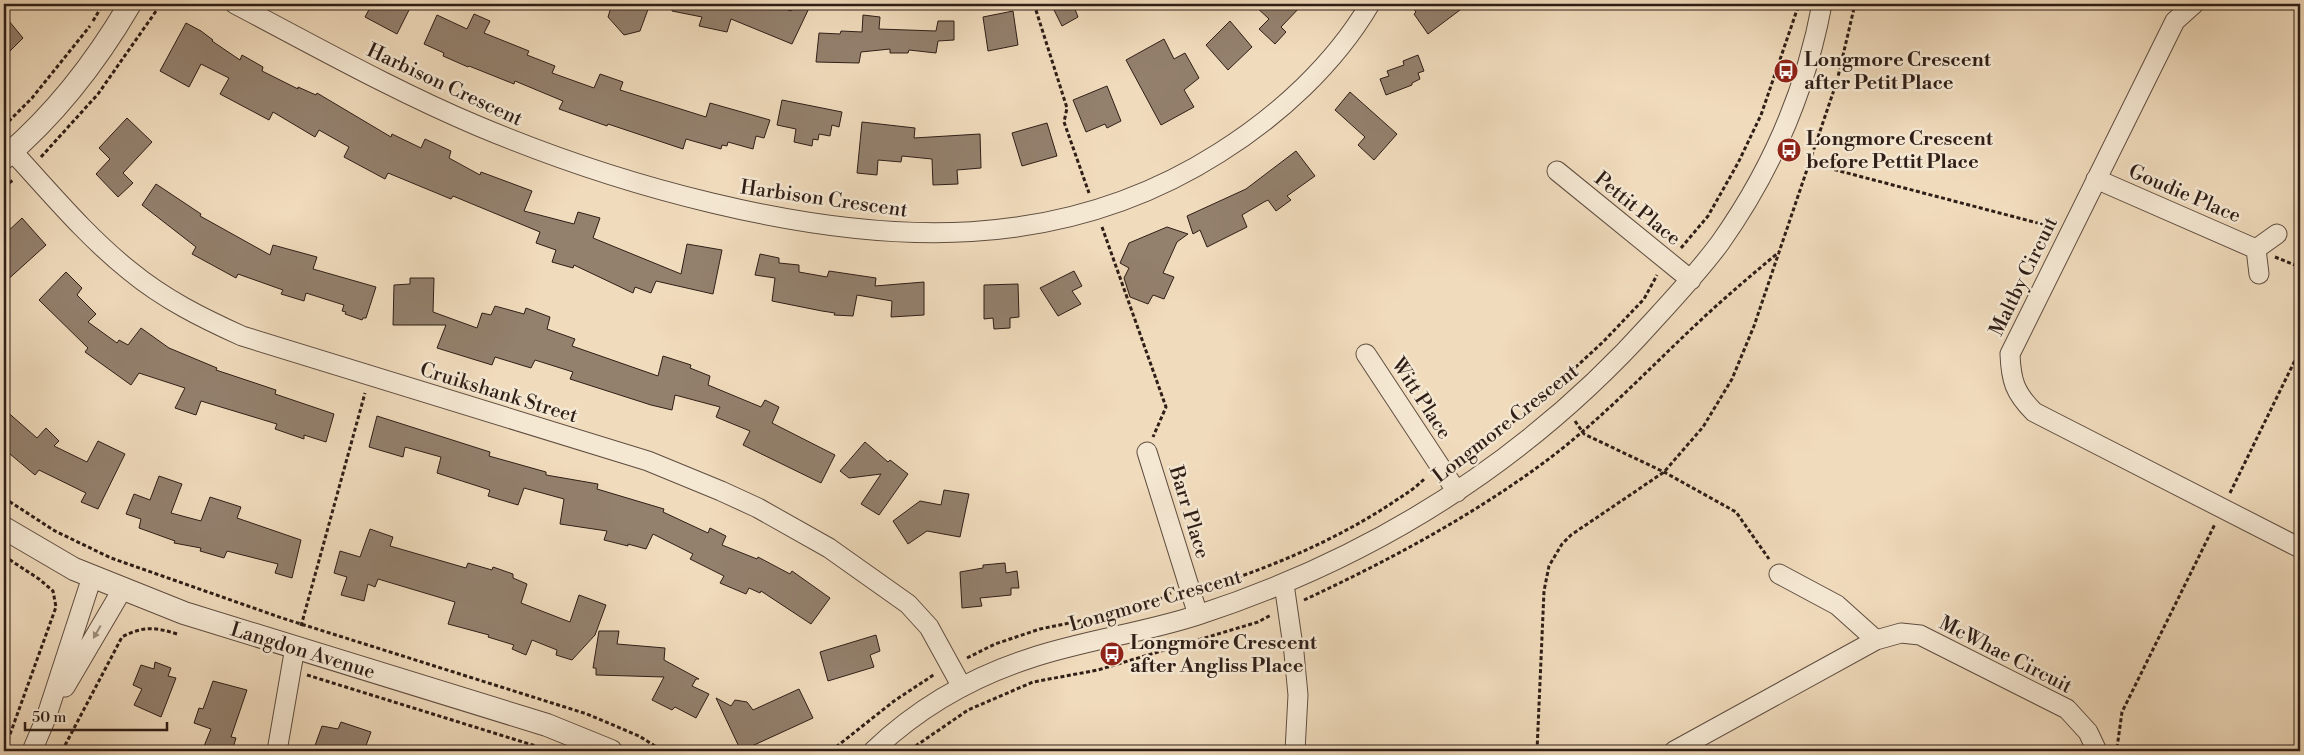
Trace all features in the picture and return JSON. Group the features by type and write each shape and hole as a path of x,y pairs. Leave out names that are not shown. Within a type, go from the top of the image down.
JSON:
{"street":[{"path":"8,154 74,88 109,40 130,4"},
{"name":"Harbison Crescent","path":"235,4 384,82 474,125 520,144 612,176 677,195 752,212 845,228 891,233 927,234 998,231 1065,219 1130,199 1191,171 1247,135 1298,92 1343,43 1370,4"},
{"name":"Longmore Crescent","path":"873,751 893,732 919,712 962,687 1032,657 1198,615 1284,584 1351,554 1456,492 1491,468 1566,409 1620,359 1691,280 1743,208 1779,142 1801,86 1815,42 1822,4"},
{"name":"Maltby Circuit","path":"2194,4 2176,20 2070,231 2010,354 2010,378 2022,400 2034,412 2300,548"},
{"name":"Cruikshank Street","path":"8,154 130,271 173,302 195,315 242,336 648,461 758,508 836,552 908,604 929,627 962,687"},
{"name":"Pettit Place","path":"1557,172 1691,280"},
{"name":"Goudie Place","path":"2096,179 2256,249"},
{"name":"Goudie Place","path":"2256,249 2277,234"},
{"name":"Goudie Place","path":"2256,249 2259,274"},
{"name":"Witt Place","path":"1366,354 1456,492"},
{"name":"Barr Place","path":"1147,452 1198,615"},
{"name":"Langdon Avenue","path":"4,528 57,560 92,577 184,613 547,725 610,751"},
{"path":"1779,574 1837,605 1876,640"},
{"path":"32,751 46,718 92,577"},
{"path":"1284,584 1298,695 1295,751"},
{"path":"46,718 122,590"},
{"name":"McWhae Circuit","path":"1674,751 1876,640 1901,633 1920,635 2058,705 2075,716 2088,732 2097,751"},
{"path":"277,751 295,647"}],"path":[{"path":"4,126 32,98 91,24 103,4"},
{"path":"1034,4 1067,108 1064,122 1166,407 1147,452"},
{"path":"1678,251 1708,216 1738,163 1761,115 1799,4"},
{"path":"1537,751 1544,592 1549,566 1558,550 1571,536 1664,472 1703,427 1732,379 1754,326 1837,81 1855,4"},
{"path":"1809,162 2070,231"},
{"path":"4,187 16,178"},
{"path":"1451,458 1458,461 1528,411 1603,342 1644,299 1660,269"},
{"path":"2116,751 2122,712 2300,350"},
{"path":"295,647 370,376"},
{"path":"1566,409 1584,434 1664,472 1736,512 1779,574"},
{"path":"1204,581 1212,586 1300,553 1363,522 1417,486 1427,475"},
{"path":"4,498 55,531 111,558 302,624 587,714 639,736 663,751"},
{"path":"4,556 39,579 53,591 56,607 4,751"},
{"path":"967,658 995,644 1040,629 1143,608 1176,590"},
{"path":"62,751 122,637 138,628 161,629 180,635"},
{"path":"831,751 894,701 934,674"},
{"path":"320,679 552,751"}],"building":[{"path":"372,4 402,4 410,8 397,34 365,17"},
{"path":"612,4 650,4 640,31 624,35 608,17"},
{"path":"673,4 772,4 791,11 795,4 811,4 792,44 731,19 727,32 699,26 702,17 672,11"},
{"path":"1051,4 1073,4 1078,17 1062,26"},
{"path":"1253,4 1303,4 1281,27 1286,32 1275,44 1259,29 1269,19"},
{"path":"1410,4 1468,4 1428,34 1414,14 1416,12"},
{"path":"1013,11 1018,45 988,51 983,17"},
{"path":"474,14 490,21 484,33 529,51 527,55 555,66 552,73 594,88 600,74 623,82 620,90 706,117 710,103 770,120 764,138 756,136 753,149 728,142 727,146 722,145 721,149 686,139 683,149 559,109 563,101 515,81 514,84 468,67 443,56 444,53 424,44 437,15 467,29"},
{"path":"4,15 23,38 4,57"},
{"path":"863,15 880,17 879,29 936,31 938,21 954,21 954,40 938,41 936,53 909,50 908,53 890,53 890,49 861,52 859,63 816,62 819,33 862,32"},
{"path":"1230,21 1252,47 1228,70 1206,45"},
{"path":"186,23 201,31 240,60 242,55 263,67 262,71 298,89 298,87 316,95 317,93 391,137 392,134 421,148 425,139 451,151 449,158 480,175 481,172 532,191 524,211 574,224 578,212 600,218 593,238 681,274 687,244 722,250 713,294 656,281 651,293 635,287 633,293 574,265 573,268 552,262 556,250 536,243 540,232 453,196 451,199 388,173 385,179 344,157 349,147 319,130 315,137 273,112 269,120 220,94 229,78 201,64 189,87 160,71"},
{"path":"1164,39 1174,59 1185,53 1199,78 1184,90 1194,107 1161,125 1126,60"},
{"path":"1418,55 1424,71 1418,73 1420,79 1412,83 1412,85 1386,95 1380,79 1389,76 1387,71 1404,65 1403,61"},
{"path":"1107,86 1121,121 1107,128 1105,124 1086,132 1073,100"},
{"path":"1350,92 1397,134 1374,160 1358,145 1365,137 1335,110"},
{"path":"782,100 842,112 839,127 832,125 830,136 819,134 818,140 813,139 812,146 794,142 796,129 777,125"},
{"path":"127,118 152,142 123,173 133,183 118,197 96,174 110,159 99,148"},
{"path":"862,122 915,128 914,138 980,134 981,168 957,170 958,184 933,185 932,159 902,156 901,162 878,160 877,175 857,173"},
{"path":"1047,123 1057,156 1022,166 1012,133"},
{"path":"1296,151 1315,176 1287,196 1291,200 1276,211 1268,200 1264,202 1242,215 1247,227 1207,247 1200,230 1193,234 1187,216 1246,189"},
{"path":"156,184 201,214 200,216 270,255 273,245 317,257 313,269 376,287 366,318 362,320 345,314 346,312 342,311 344,305 306,293 304,301 281,294 283,290 238,274 236,278 192,254 196,247 142,205"},
{"path":"22,218 46,245 4,283 4,235"},
{"path":"1167,227 1188,234 1177,242 1163,273 1174,277 1164,299 1153,295 1148,304 1130,297 1124,278 1129,268 1120,263 1129,243"},
{"path":"760,254 779,258 779,263 799,265 799,272 827,277 829,271 876,278 875,286 924,282 924,315 891,317 892,301 857,295 853,316 834,315 835,313 772,301 775,278 755,275"},
{"path":"1074,271 1082,286 1072,291 1081,304 1058,316 1040,288"},
{"path":"66,272 82,288 77,295 96,314 88,322 117,343 119,340 128,345 141,328 169,348 217,368 216,370 276,390 275,394 334,414 326,442 304,435 304,439 275,429 277,424 201,401 196,415 175,408 185,388 139,373 131,385 85,352 88,348 39,300"},
{"path":"410,278 434,278 433,312 477,328 482,313 491,315 495,306 524,314 526,308 550,317 547,329 575,339 572,346 658,376 663,356 691,365 690,368 710,376 708,385 761,407 765,400 779,407 772,423 835,455 821,483 743,445 750,431 716,417 720,407 675,395 672,410 570,379 573,372 535,360 531,368 495,357 492,365 437,348 446,325 393,325 394,285 410,284"},
{"path":"1018,284 1019,317 1010,318 1010,328 994,329 993,318 984,319 984,285"},
{"path":"4,409 37,438 46,428 59,441 54,446 87,462 98,441 125,454 98,509 81,502 86,493 39,470 35,475 4,449"},
{"path":"377,416 490,452 489,456 546,472 546,475 598,484 597,489 664,509 663,512 708,533 710,528 726,536 722,545 757,559 758,557 790,574 792,571 830,598 811,624 761,591 760,593 749,588 746,594 720,583 724,576 690,559 693,554 653,534 646,549 628,544 628,546 604,540 607,531 560,524 564,499 524,488 518,505 488,496 490,490 437,473 441,457 405,447 403,457 369,447"},
{"path":"865,442 888,462 890,460 908,474 879,515 861,504 881,474 849,478 840,471"},
{"path":"159,476 182,484 171,513 201,521 210,497 241,507 237,518 301,540 292,578 275,573 278,564 227,551 224,558 200,551 201,548 174,543 175,541 139,528 141,519 126,514 134,494 150,500"},
{"path":"944,490 969,494 960,537 927,531 908,544 893,521 920,501 941,505"},
{"path":"370,529 393,537 390,546 466,568 468,563 492,570 493,567 513,574 513,578 527,584 521,603 570,622 579,595 606,605 595,635 572,660 556,655 557,650 532,640 526,655 512,649 514,645 488,637 489,635 448,624 455,602 378,579 375,587 368,584 364,601 341,595 347,577 334,573 340,551 360,557"},
{"path":"1005,563 1006,573 1017,571 1019,588 1011,588 1011,595 980,598 982,606 962,608 960,572 983,568 983,565"},
{"path":"599,631 619,631 617,644 665,648 664,660 699,679 696,679 692,686 709,694 696,718 675,707 672,710 652,700 664,677 596,675 596,668 593,668"},
{"path":"876,635 880,651 870,655 874,667 828,681 820,652"},
{"path":"155,662 171,668 168,676 176,678 161,717 134,705 142,689 133,685 141,665 154,669"},
{"path":"213,681 247,690 231,737 236,738 232,751 202,751 211,729 194,723 199,708 203,709"},
{"path":"799,689 813,718 741,751 716,698 731,706 735,700 747,702 753,710"},
{"path":"341,722 371,732 364,751 313,751 322,726 338,729"}],"place":[{"name":"Longmore Crescent after Petit Place","path":"1786,71"},
{"name":"Longmore Crescent before Pettit Place","path":"1789,150"},
{"name":"Longmore Crescent after Angliss Place","path":"1112,654"}]}
